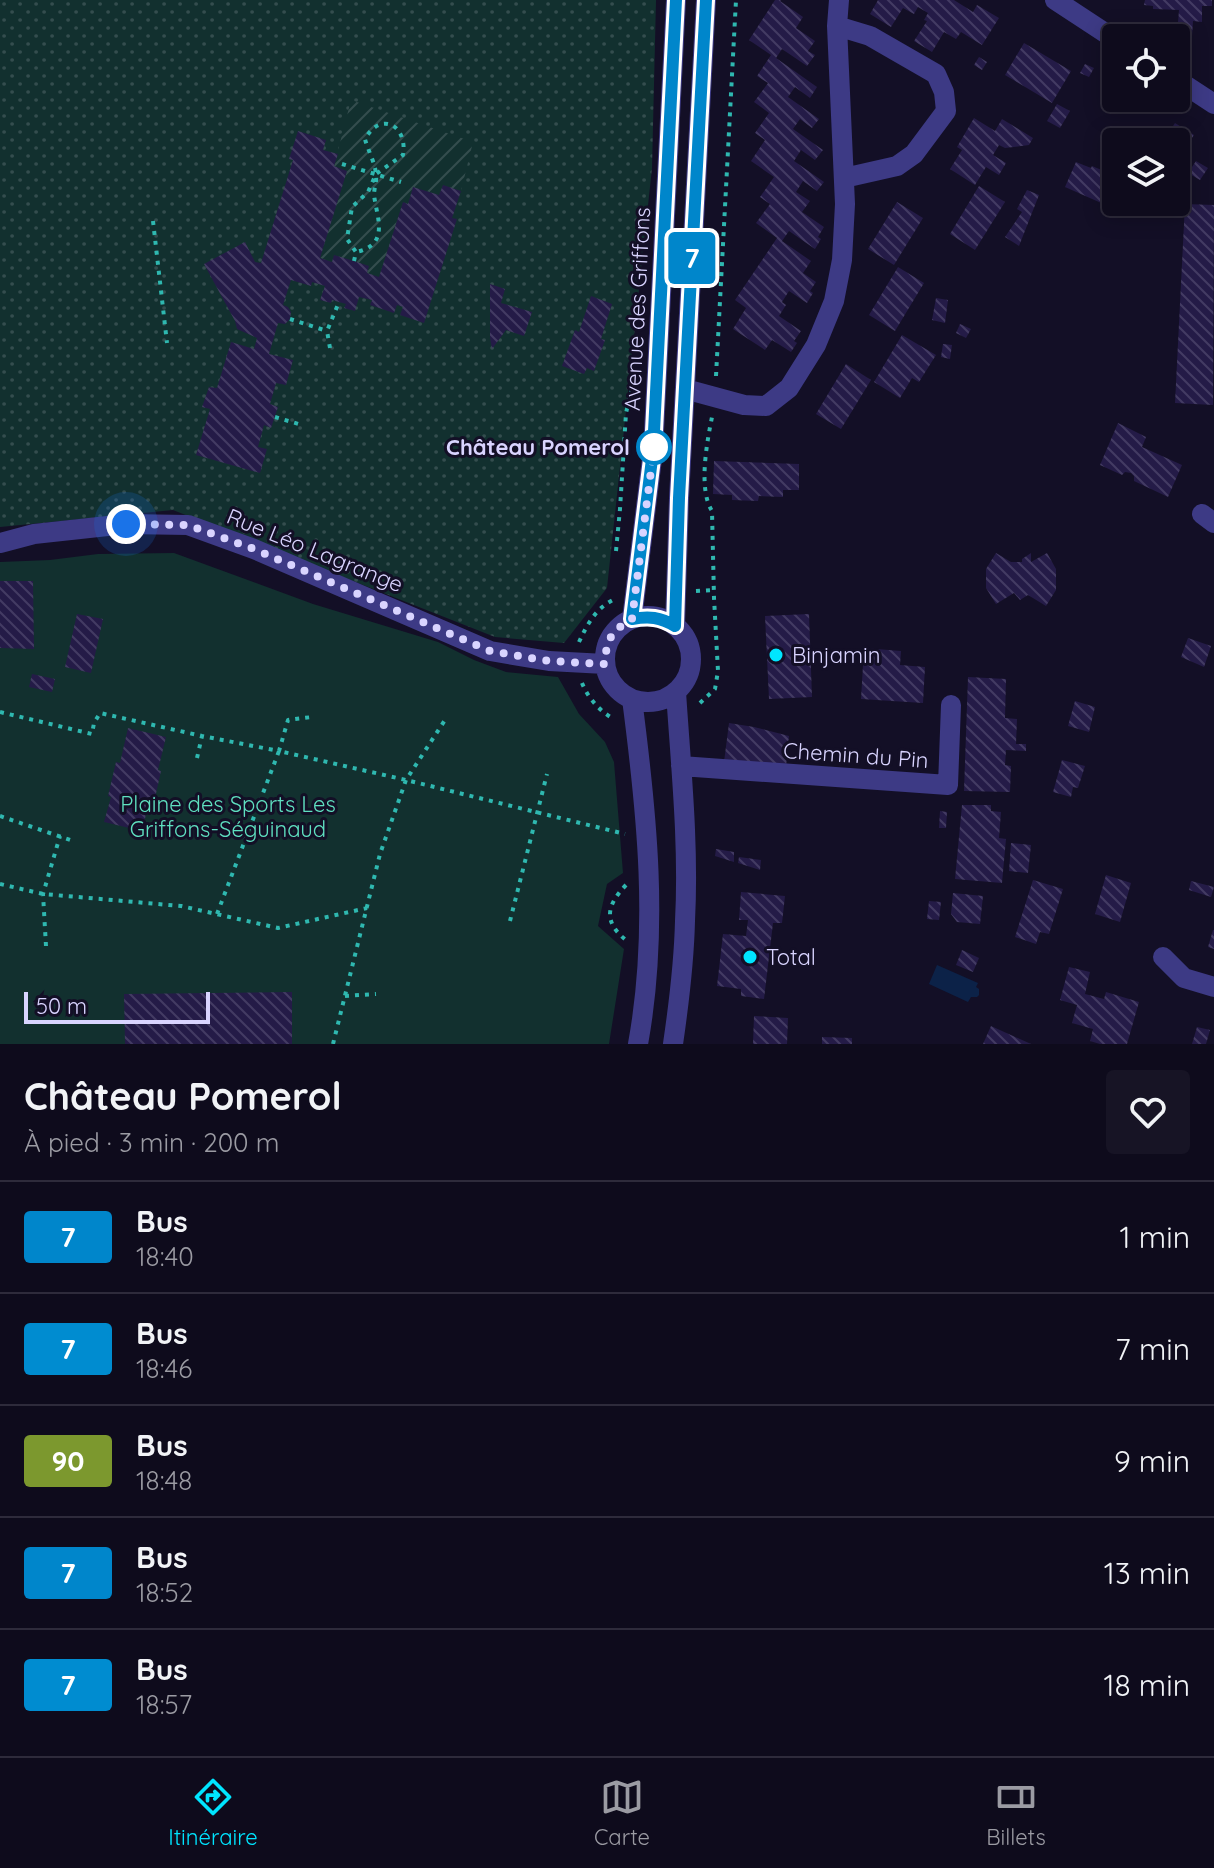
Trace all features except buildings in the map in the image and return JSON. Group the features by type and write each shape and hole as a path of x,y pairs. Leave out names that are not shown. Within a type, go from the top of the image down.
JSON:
{"street":[{"name":"Avenue des Griffons","path":"632,619 653,451 676,0"},
{"path":"675,626 706,0"},
{"path":"685,389 744,405 766,406 789,388 816,345 834,301 842,260 845,204 837,26 839,0"},
{"path":"1055,0 1102,31"},
{"path":"837,26 870,36 936,74 944,92 946,111 914,154 897,166 844,178"},
{"path":"1190,88 1214,104"},
{"path":"648,494 679,498"},
{"name":"Rue Léo Lagrange","path":"0,543 34,534 126,524 188,525 254,549 490,651 549,661 605,664"},
{"path":"647,616 662,618 675,626 689,646 691,659 684,682 676,692 655,701 643,702 622,694 607,675 605,650 610,637 632,619 647,616"},
{"path":"673,1044 685,920 685,837 676,692"},
{"path":"632,699 645,800 650,883 648,958 638,1044"},
{"name":"Chemin du Pin","path":"681,766 948,785 951,705"},
{"path":"1163,957 1184,978 1214,987"}],"path":[{"path":"702,701 715,689 718,671 712,511 705,489 714,397 736,0"},
{"path":"354,261 356,252 347,239 352,207 368,192 376,174 403,155 405,144 402,134 395,126 386,123 369,131 365,139 376,174 374,192 381,223 372,246 356,252"},
{"path":"342,164 401,182"},
{"path":"153,221 167,343"},
{"path":"330,348 327,331 339,302"},
{"path":"290,319 327,331"},
{"path":"275,417 302,425"},
{"path":"0,712 92,734 100,713 406,780 631,836"},
{"path":"217,914 288,720 312,717"},
{"path":"333,1044 380,854 406,780 445,720"},
{"path":"197,758 202,736"},
{"path":"510,921 547,774"},
{"path":"0,816 73,841"},
{"path":"46,946 43,894 60,836"},
{"path":"0,884 43,894 181,906 278,928 367,908"},
{"path":"345,996 376,994"}],"green space":[{"path":"0,0 656,0 652,168 607,588 564,643 495,637 173,510 0,527"},
{"path":"351,100 473,142 461,191 443,185 439,195 413,187 408,204 403,203 379,277 367,273 369,266 320,258 347,171 334,166"},
{"name":"Plaine des Sports Les Griffons-Séguinaud","path":"174,553 313,604 438,642 506,672 558,677 579,714 605,742 614,762 623,873 607,884 598,926 624,949 609,1044 0,1044 0,562 98,554"}],"water":[{"path":"937,965 978,983 979,995 971,997 968,1002 929,984"}],"bus line":[{"name":"7","path":"676,0 653,451 632,619 647,616 662,618 675,626 706,0"}],"place":[{"name":"Château Pomerol","path":"654,447"},
{"name":"Binjamin","path":"776,655"},
{"name":"Total","path":"750,957"}],"route":[{"path":"126,524 188,525 254,549 490,651 549,661 605,664 605,650 610,637 632,619 654,447"}]}
